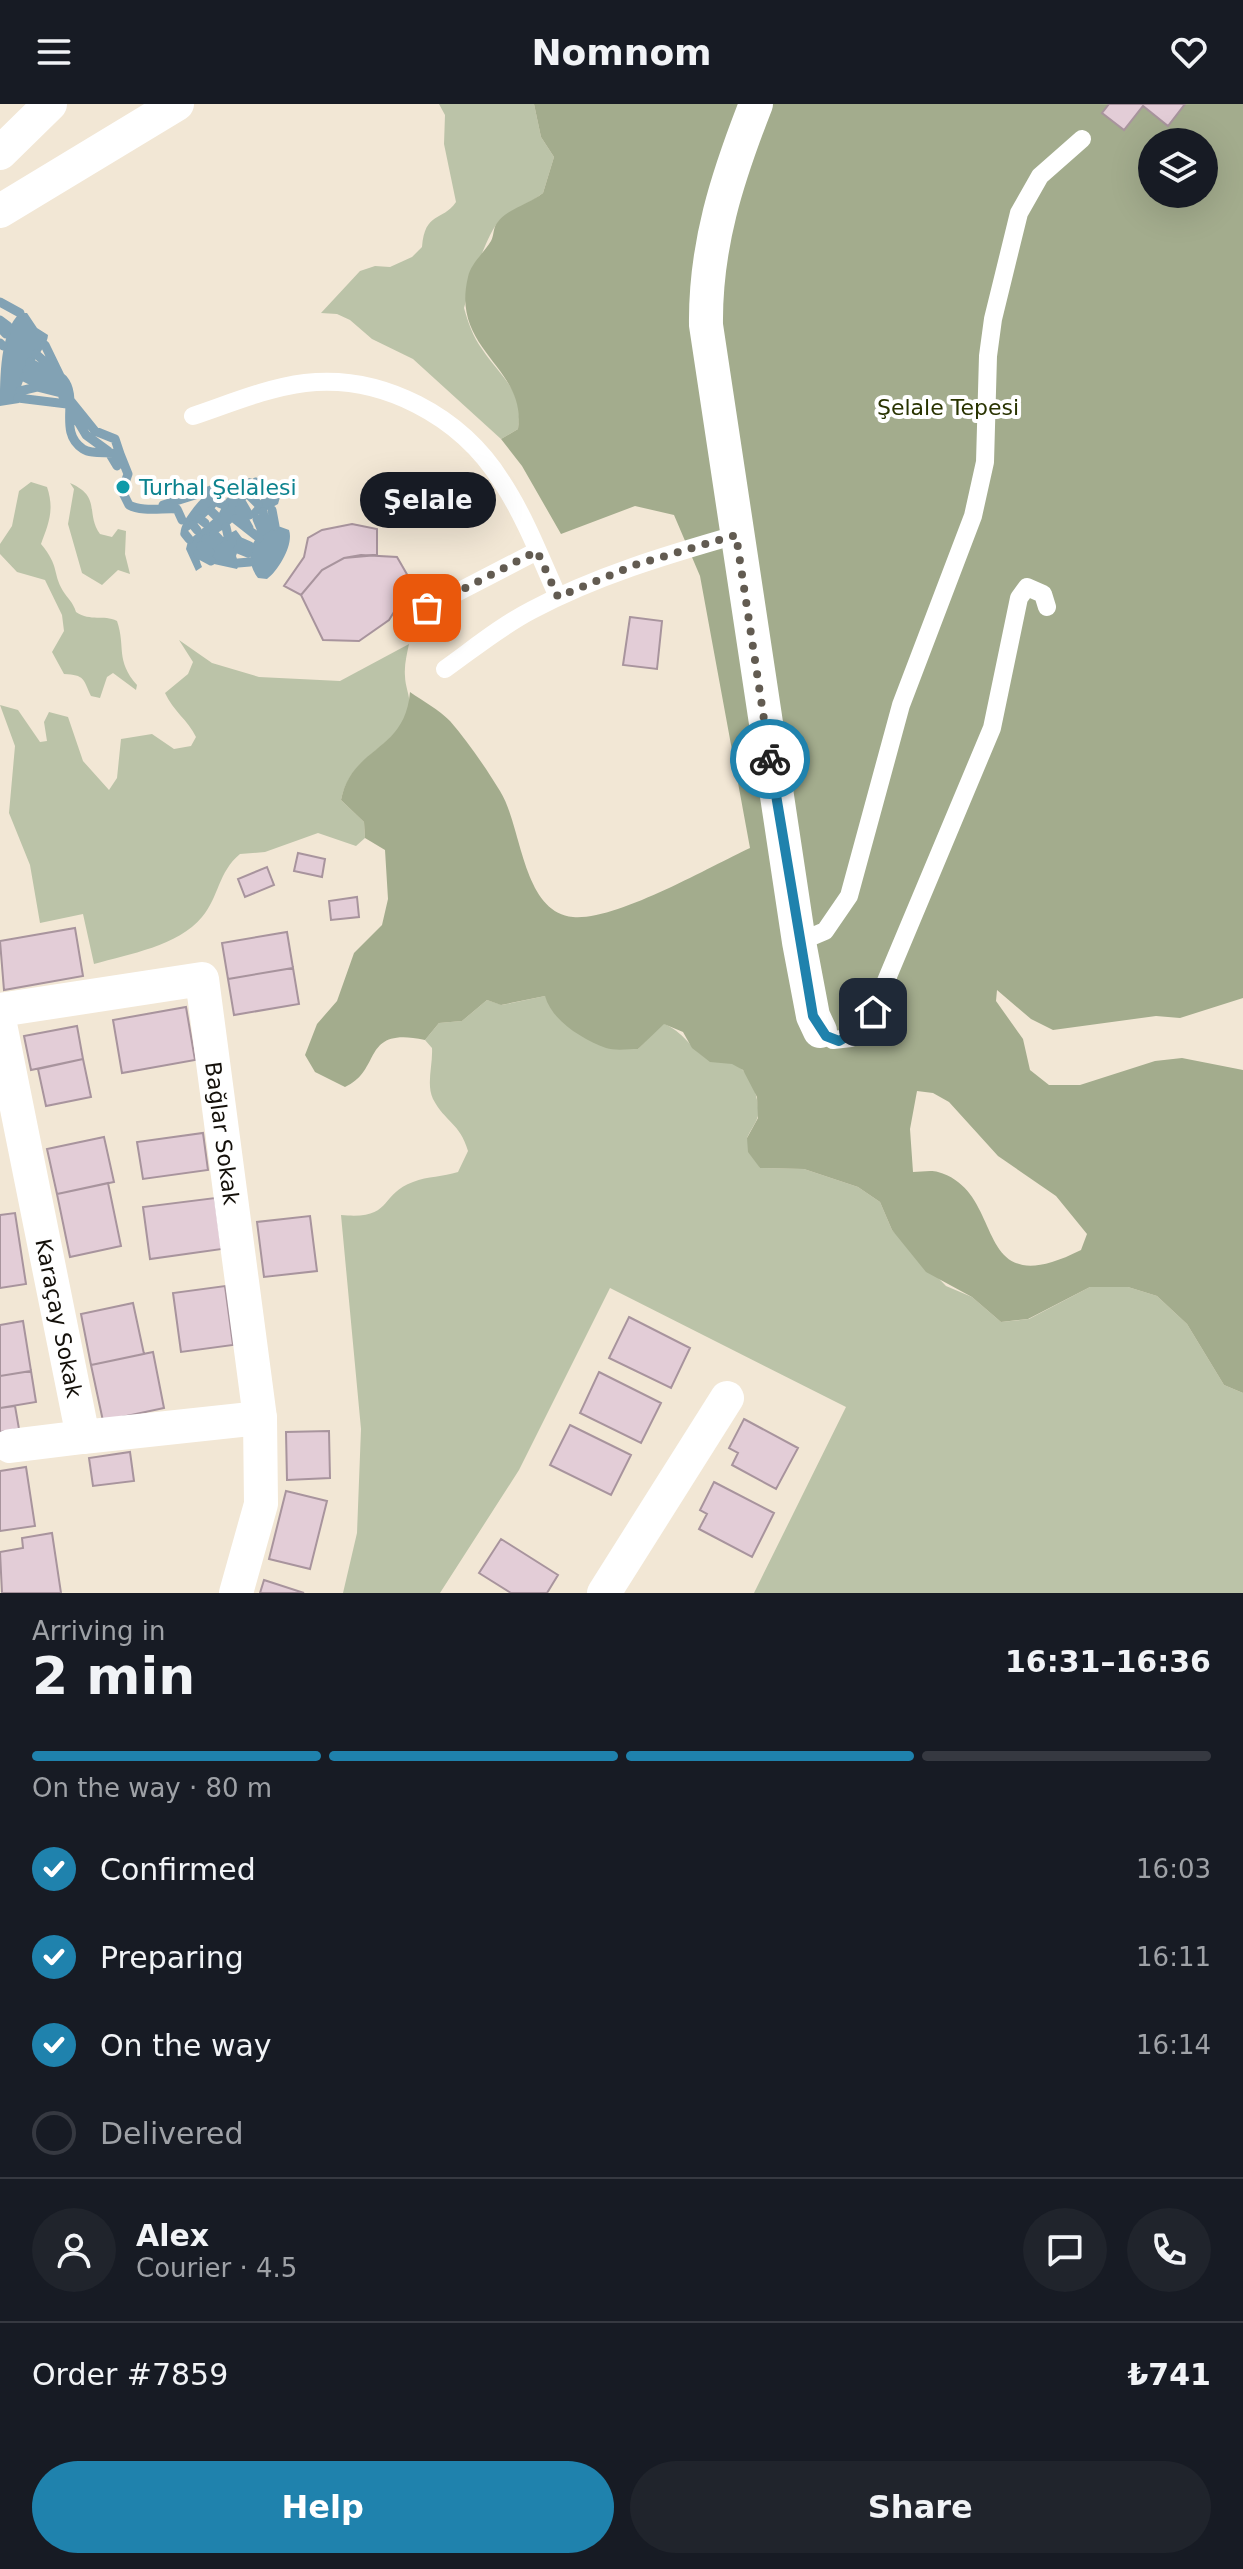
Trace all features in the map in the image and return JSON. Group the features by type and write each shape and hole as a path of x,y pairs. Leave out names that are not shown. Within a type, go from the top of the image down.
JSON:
{"street":[{"path":"0,153 50,104"},
{"path":"0,211 177,104"},
{"path":"756,104 716,216 705,287 710,364 799,942 813,1016 820,1031"},
{"name":"Bağlar Sokak","path":"0,1010 202,979 260,1418 262,1493 249,1554 236,1593"},
{"name":"Karaçay Sokak","path":"0,1024 83,1437"},
{"path":"604,1593 727,1398"},
{"path":"10,1446 260,1418"}],"lane":[{"path":"799,942 825,931 834,922 852,888 901,705 973,516 985,462 988,356 993,319 1019,213 1040,176 1082,139"},
{"path":"193,416 276,388 324,381 352,382 402,397 430,410 479,453 501,479 558,597"},
{"path":"445,669 532,610 558,597 635,565 736,535"},
{"path":"427,608 537,551"},
{"path":"820,1031 833,1040 851,1038 873,1012 992,728 1019,598 1027,587 1033,587 1043,594 1047,607"}],"green space":[{"path":"439,104 534,104 541,137 554,157 543,193 500,220 489,237 464,308 476,340 510,386 518,404 518,429 501,439 413,359 372,339 350,320 337,314 321,313 360,271 375,266 390,267 412,257 422,247 430,222 456,202 444,144 445,115"},
{"name":"Şelale Tepesi","path":"534,104 1243,104 1243,998 1180,1018 1156,1016 1053,1030 1031,1019 997,990 996,1001 1023,1039 1030,1070 1049,1085 1080,1085 1155,1061 1182,1058 1243,1070 1243,1393 1224,1385 1187,1324 1157,1296 1128,1287 1090,1287 1028,1319 1001,1322 972,1297 926,1272 892,1230 880,1202 858,1187 804,1169 760,1168 748,1152 747,1138 758,1118 757,1097 743,1070 732,1064 710,1062 692,1048 683,1032 664,1024 638,1049 610,1049 587,1040 569,1028 554,1013 545,996 501,1005 487,1000 462,1021 439,1023 425,1040 404,1037 381,1044 357,1080 345,1087 315,1072 305,1055 317,1024 337,1001 354,953 382,925 388,899 385,850 365,838 364,822 341,800 356,768 399,727 410,692 450,721 489,773 507,806 533,884 543,900 556,912 573,917 613,911 750,848 700,576 674,515 635,506 561,534 522,466 501,439 518,429 518,407 511,389 469,323 465,302 468,277 491,241 501,218 543,193 554,157 541,137","holes":["917,1091 933,1093 949,1102 998,1156 1056,1196 1087,1234 1081,1250 1045,1264 1021,1265 1005,1256 974,1201 960,1183 938,1172 913,1172 910,1129"]},
{"path":"31,482 47,487 50,517 41,544 51,558 63,591 76,612 87,617 117,621 123,661 137,685 136,690 113,673 107,677 100,698 91,696 82,679 64,674 52,652 64,631 62,615 45,580 17,572 0,554 0,544 12,526 19,491"},
{"path":"70,483 80,488 90,500 93,519 100,534 112,537 118,529 126,531 125,554 130,574 118,570 102,585 82,573 68,524 74,489"},
{"path":"179,640 212,663 259,677 340,681 409,644 405,681 409,713 398,730 360,764 346,786 341,800 364,822 365,838 356,846 318,833 265,852 240,854 227,869 208,909 192,927 152,948 94,964 83,914 40,923 30,865 9,813 15,746 0,705 18,710 40,742 47,741 44,722 49,712 68,717 83,761 109,790 117,778 121,739 152,734 174,749 191,746 196,737 165,693 188,674 193,662"},
{"path":"545,996 638,1049 663,1023 709,1060 738,1066 748,1077 757,1101 758,1116 747,1138 760,1168 804,1169 858,1187 880,1202 892,1230 946,1286 972,1297 1001,1322 1029,1319 1090,1287 1128,1287 1157,1296 1187,1324 1224,1385 1243,1393 1243,1593 754,1593 846,1407 610,1288 519,1470 440,1593 343,1593 357,1533 361,1429 341,1215 370,1214 402,1187 458,1172 468,1151 457,1128 433,1099 430,1087 432,1048 425,1040 439,1023 462,1021 487,1000 502,1005"}],"water":[{"path":"20,313 27,313 37,328 48,335 23,381 19,403 0,406 5,343 13,321"},
{"path":"249,478 256,480 254,490 235,519 203,544 199,557 202,567 196,571 186,549 188,541 218,515 226,499"},
{"path":"228,479 224,496 218,504 181,536 184,522 197,503"},
{"path":"274,485 282,490 278,504 251,519 251,511"},
{"path":"278,526 289,530 287,549 272,575 267,579 258,578 251,562 252,546 262,533"},
{"path":"236,530 242,538 236,556 237,569 214,564 209,555 214,542"}],"building":[{"path":"1109,104 1185,104 1168,126 1143,106 1124,130 1102,113"},
{"path":"352,524 377,529 377,555 344,558 322,570 301,595 284,586 304,557 308,538 322,530"},
{"path":"361,555 397,557 412,583 389,620 359,641 323,640 301,595 322,570 344,558"},
{"path":"630,617 662,621 657,669 623,665"},
{"path":"298,853 325,859 322,877 294,871"},
{"path":"267,867 274,885 245,897 238,879"},
{"path":"357,897 359,917 331,920 329,901"},
{"path":"75,928 83,976 4,990 0,941"},
{"path":"287,932 293,968 228,979 222,943"},
{"path":"293,968 299,1004 234,1015 228,979"},
{"path":"186,1007 195,1060 122,1073 113,1020"},
{"path":"77,1026 83,1059 31,1070 24,1036"},
{"path":"83,1059 91,1097 46,1106 38,1069"},
{"path":"203,1133 208,1170 143,1179 137,1142"},
{"path":"104,1137 114,1182 57,1194 47,1149"},
{"path":"108,1183 121,1246 70,1257 57,1194"},
{"path":"215,1198 222,1249 150,1259 143,1207"},
{"path":"15,1213 26,1284 0,1288 0,1215"},
{"path":"310,1216 317,1271 264,1277 257,1222"},
{"path":"225,1286 233,1345 181,1352 173,1293"},
{"path":"133,1303 144,1354 91,1365 81,1314"},
{"path":"629,1317 690,1348 671,1388 609,1358"},
{"path":"23,1321 31,1371 0,1376 0,1325"},
{"path":"153,1352 164,1408 103,1421 91,1365"},
{"path":"31,1371 36,1402 0,1408 0,1376"},
{"path":"599,1372 661,1403 641,1443 580,1413"},
{"path":"15,1406 19,1429 0,1432 0,1408"},
{"path":"744,1419 798,1448 776,1489 732,1465 738,1453 729,1448"},
{"path":"570,1425 631,1455 611,1495 550,1465"},
{"path":"329,1431 330,1478 287,1480 286,1432"},
{"path":"130,1452 134,1481 93,1486 89,1458"},
{"path":"26,1467 35,1526 0,1531 0,1471"},
{"path":"714,1482 774,1513 752,1557 699,1529 707,1514 700,1510"},
{"path":"286,1491 327,1501 310,1569 269,1559"},
{"path":"52,1533 61,1593 2,1593 0,1552 23,1548 22,1538"},
{"path":"501,1539 558,1575 547,1593 511,1593 479,1573"},
{"path":"264,1580 304,1593 260,1593"}],"waterway":[{"path":"0,302 20,313"},
{"path":"0,320 8,326"},
{"path":"0,328 6,334"},
{"path":"0,343 3,346"},
{"path":"45,345 60,376"},
{"path":"36,354 45,362 64,397"},
{"path":"30,362 60,376 68,387 71,434 75,442 87,451 120,454 128,474 122,491 129,505 146,509 177,509 182,520"},
{"path":"27,370 47,380 58,391"},
{"path":"24,377 42,386"},
{"path":"20,391 37,387 61,393 86,435 108,451 117,466"},
{"path":"18,398 67,404"},
{"path":"70,400 95,431 115,439 120,454"},
{"path":"256,482 267,489"},
{"path":"229,485 241,489"},
{"path":"163,505 211,490"},
{"path":"227,490 233,494"},
{"path":"250,496 258,504"},
{"path":"219,503 224,505"},
{"path":"242,503 249,515"},
{"path":"239,510 249,528"},
{"path":"272,510 275,526"},
{"path":"211,511 216,516"},
{"path":"263,512 267,528"},
{"path":"200,519 205,523"},
{"path":"235,519 259,538"},
{"path":"257,519 262,531"},
{"path":"193,525 197,530"},
{"path":"226,527 228,536"},
{"path":"185,534 189,539"},
{"path":"214,534 219,539"},
{"path":"206,539 213,544"},
{"path":"241,542 250,546"},
{"path":"201,546 210,552"},
{"path":"238,549 248,553"},
{"path":"198,554 211,561"},
{"path":"238,563 250,562"}],"way so far":[{"path":"427,608 537,551 558,597 635,565 736,535 770,759"}],"place":[{"name":"Turhal Şelalesi","path":"123,487"},
{"name":"Şelale","path":"427,608"}],"route":[{"path":"770,759 813,1016 820,1031 839,1041 851,1038 873,1012"}]}
